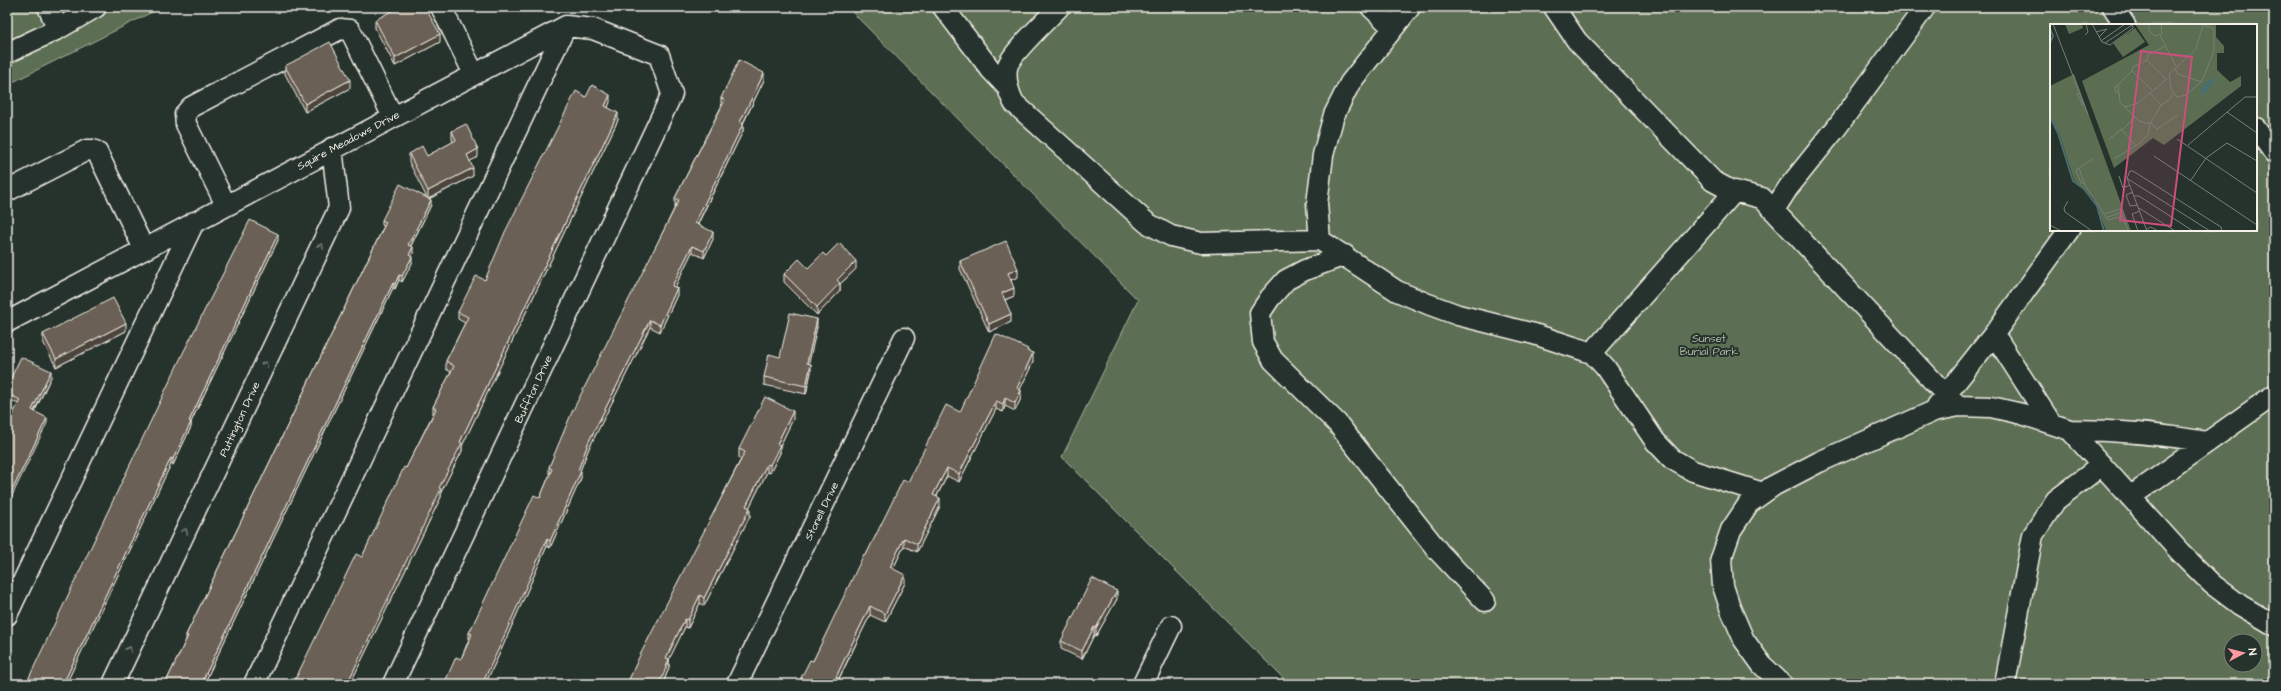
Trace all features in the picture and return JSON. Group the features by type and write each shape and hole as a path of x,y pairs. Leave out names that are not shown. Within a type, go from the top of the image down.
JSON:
{"street":[{"path":"48,7 58,29"},
{"path":"7,53 58,29 96,7"},
{"path":"441,7 474,74"},
{"path":"943,7 991,70 1006,86 1014,103 1147,224 1171,236 1201,243 1320,240 1345,255 1366,272 1384,283 1428,304 1458,314 1534,334 1592,353 1605,367 1654,441 1672,459 1693,471 1763,493"},
{"path":"1006,86 1007,66 1019,49 1059,7"},
{"path":"1370,7 1393,28"},
{"path":"1320,240 1317,204 1324,155 1334,115 1350,83 1410,7"},
{"path":"1554,7 1577,41 1713,181 1735,191 1762,198 1774,210 1946,404"},
{"path":"1774,210 1788,188 1837,127 1925,7"},
{"path":"2113,7 2125,24"},
{"path":"254,684 566,26"},
{"name":"Squire Meadows Drive","path":"7,322 332,148 566,26"},
{"name":"Buffton Drive","path":"393,684 672,94 659,55 593,29 566,26"},
{"path":"226,205 186,124 185,114 191,107 340,29 350,30 393,117"},
{"path":"2257,129 2274,153"},
{"name":"Puttington Drive","path":"113,684 339,208 332,148"},
{"path":"7,191 87,150 93,150 96,152 144,249"},
{"path":"1592,353 1735,191"},
{"path":"7,615 194,222"},
{"path":"1946,404 1994,334 2069,231"},
{"path":"1345,255 1305,270 1286,280 1270,298 1260,313 1263,342 1273,360 1337,423 1439,552 1485,600"},
{"path":"1994,334 2051,423"},
{"name":"Stonell Drive","path":"737,684 904,338"},
{"path":"2130,497 2274,395"},
{"path":"1782,684 1762,666 1744,640 1731,610 1723,586 1721,559 1731,530 1749,503 1763,493 1819,462 1946,404 1991,408 2022,414 2070,430 2151,432 2208,442"},
{"path":"2070,430 2130,497 2212,584 2240,606 2274,625"},
{"path":"2005,684 2033,535 2056,500 2102,465"},
{"path":"1143,684 1171,626"}],"green space":[{"path":"7,7 162,7 7,85"},
{"name":"Sunset Burial Park","path":"847,7 2274,7 2274,684 1289,684 1062,457 1138,300"}],"building":[{"path":"399,7 425,7 440,34 395,58 375,20"},
{"path":"330,42 350,80 305,104 285,66"},
{"path":"739,60 764,73 740,122 743,124 695,223 713,232 704,251 692,246 672,286 677,288 660,325 650,320 589,441 578,470 581,471 550,541 547,539 482,684 444,684 456,657 461,659 472,634 469,633 534,495 540,498 552,469 549,467 572,412 679,200 675,198 725,100 721,98"},
{"path":"592,85 610,95 605,106 618,113 460,442 462,443 439,488 441,489 347,684 293,684 356,554 362,557 404,467 406,468 436,409 433,407 454,366 446,361 468,317 458,312 476,276 485,280 505,232 576,91 586,97"},
{"path":"466,124 478,149 467,155 473,168 428,191 409,154 422,146 427,156 456,140 452,131"},
{"path":"400,184 431,200 408,245 413,247 409,255 412,257 402,276 399,275 395,284 393,283 201,684 165,684 188,636 186,635 386,222 382,220"},
{"path":"250,220 278,234 189,421 191,422 173,459 171,458 63,684 26,684 183,353"},
{"path":"1006,241 1018,269 1008,273 1014,288 1002,293 1011,314 989,324 960,261"},
{"path":"839,243 856,261 837,280 840,283 817,307 784,274 799,259 808,268 823,253 826,256"},
{"path":"113,298 126,323 56,359 43,334"},
{"path":"790,313 817,319 807,363 811,364 806,386 764,377 769,354 780,357"},
{"path":"996,334 1028,349 1027,351 1033,353 1017,388 1021,390 1015,403 1005,398 1003,404 996,401 959,474 947,468 933,495 940,498 917,544 904,538 890,567 905,575 885,614 870,606 836,677 847,683 802,684 804,680 801,678 810,660 813,661 864,554 866,555 903,480 908,482 946,405 960,412"},
{"path":"21,357 51,371 32,410 47,418 7,501 7,426 20,400 7,393 7,386"},
{"path":"765,397 793,411 777,444 780,445 770,465 767,464 746,506 750,508 704,598 700,595 688,620 685,619 666,658 669,659 663,676 658,684 627,684 640,655 745,452 739,449"},
{"path":"1092,578 1117,591 1096,628 1094,627 1082,651 1061,641"}]}
